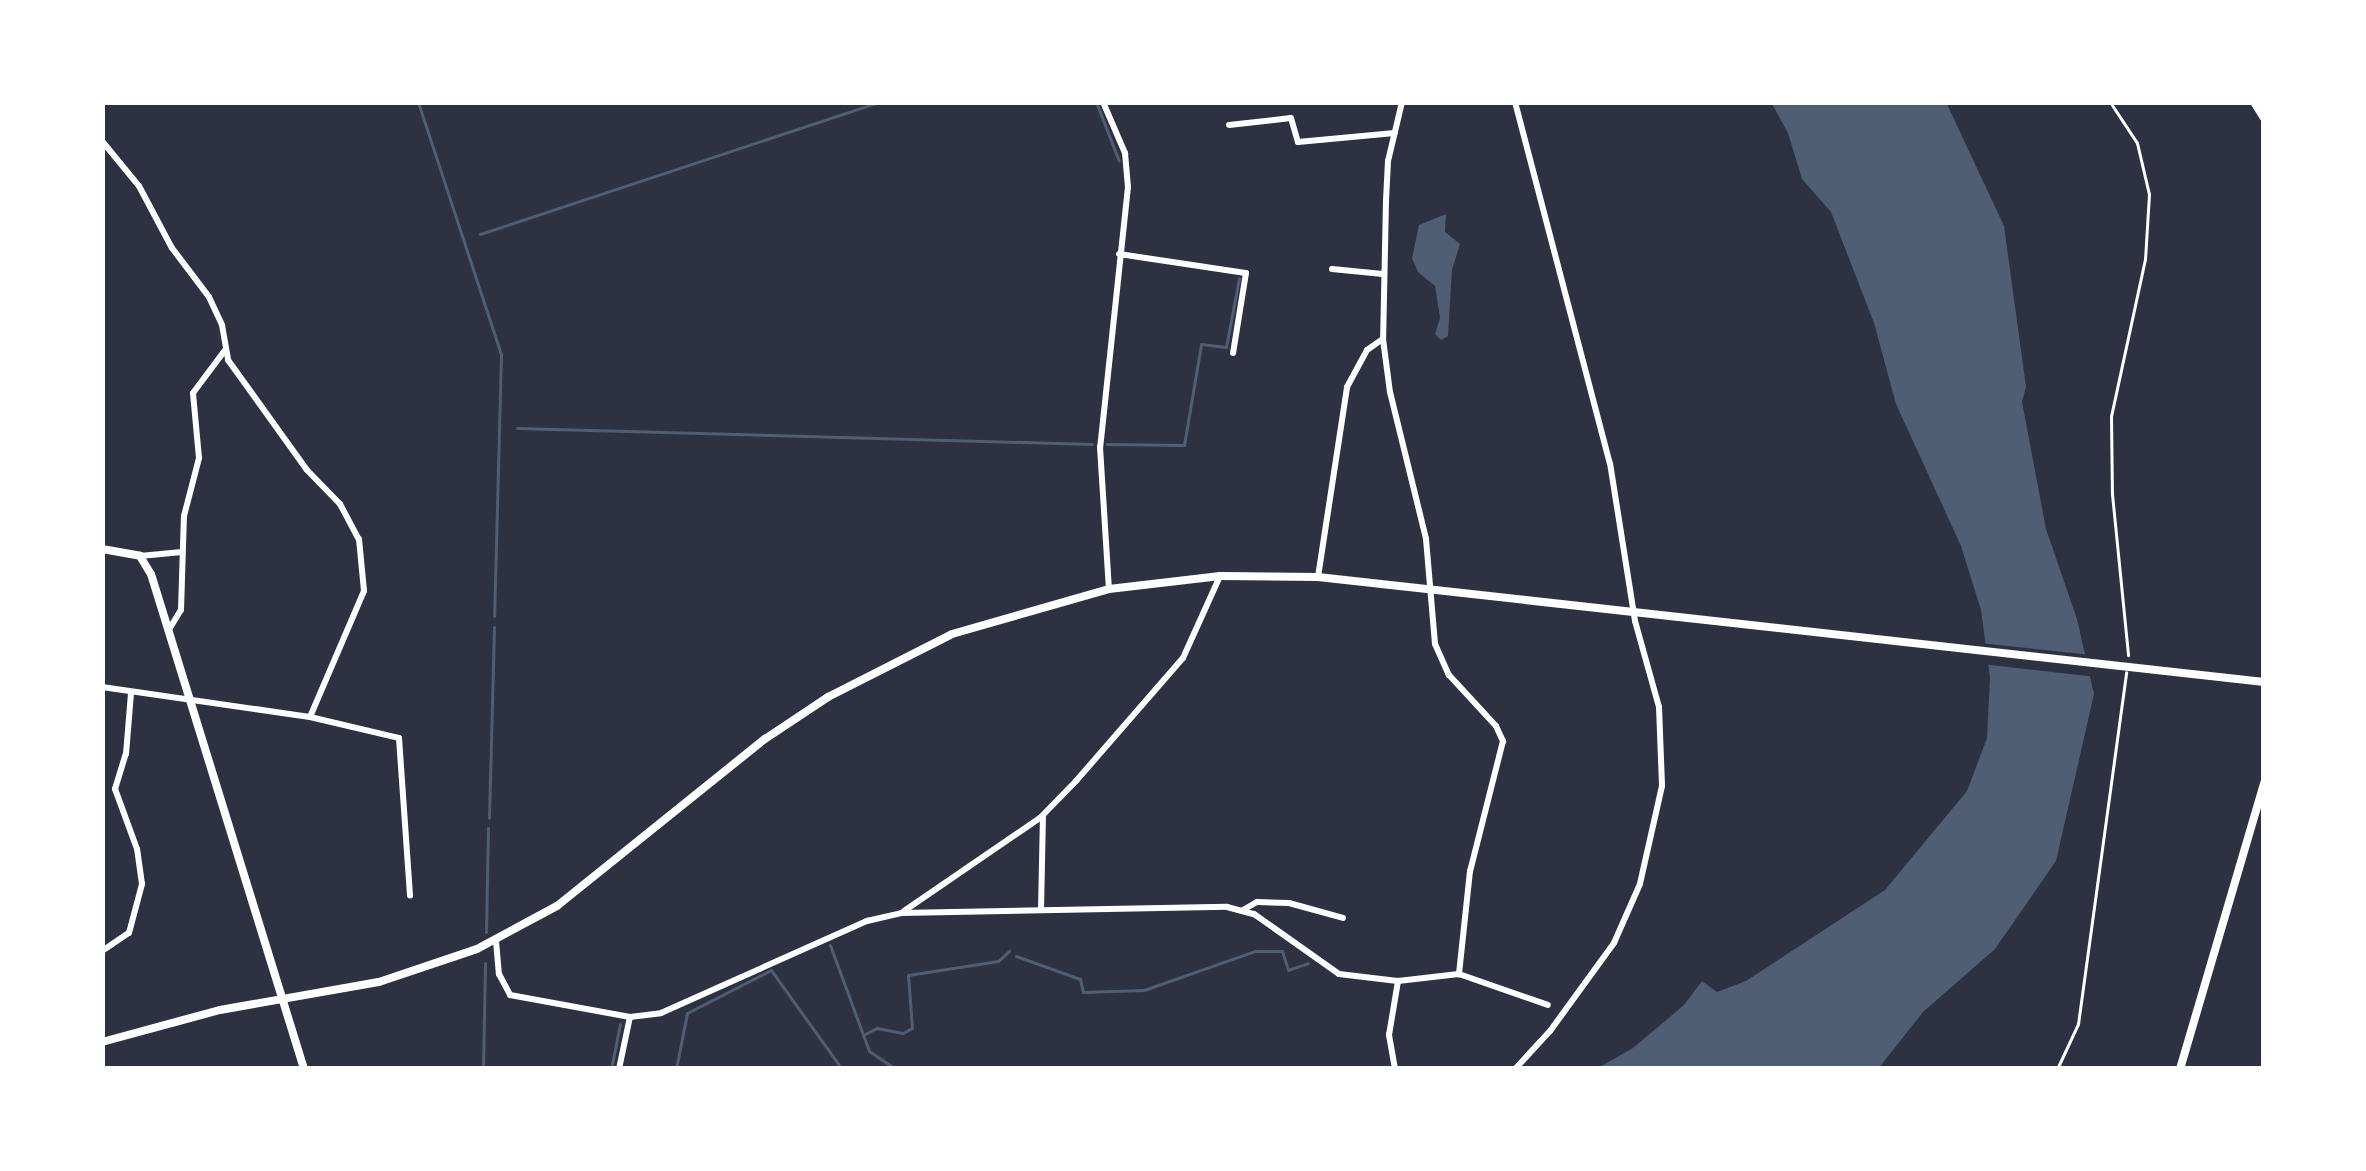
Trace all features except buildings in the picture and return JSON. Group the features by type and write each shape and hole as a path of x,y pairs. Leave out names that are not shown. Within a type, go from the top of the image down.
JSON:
{"street":[{"path":"1103,102 1127,163 1126,220 1100,448 1109,589"},
{"path":"1402,102 1388,161 1383,274 1383,339 1394,417 1426,538 1432,630 1439,656 1503,741 1470,872 1460,974"},
{"path":"1515,102 1610,463 1635,613 1659,707 1657,827 1640,884 1614,943 1550,1031 1515,1069"},
{"path":"2254,102 2264,118"},
{"path":"1229,125 1291,118 1298,142 1395,133"},
{"path":"102,141 139,185 172,248 209,297 222,325 225,350 307,470 351,519 364,558 364,591 310,717"},
{"path":"1119,254 1246,273 1233,353"},
{"path":"1333,269 1383,274"},
{"path":"1318,577 1347,387 1367,350 1383,339"},
{"path":"170,628 181,610 184,516 199,458 193,393 225,350"},
{"path":"102,549 140,556 154,550 182,552"},
{"path":"140,556 170,628 304,1069"},
{"path":"102,1042 409,975 496,941 557,906 765,740 846,686 908,653 1000,616 1109,589 1220,576 1318,577 2114,669 2264,682"},
{"path":"901,913 1043,815 1156,695 1183,658 1220,576"},
{"path":"102,687 310,717 399,738 410,896"},
{"path":"102,951 129,933 142,884 137,849 115,789 126,754 131,693"},
{"path":"2180,1069 2264,782"},
{"path":"1041,910 1043,815"},
{"path":"496,941 499,974 509,994 630,1017 661,1013 867,921 901,913 1243,910 1257,902 1289,903 1343,918"},
{"path":"1243,910 1330,971 1398,981 1460,974 1548,1004"},
{"path":"1395,1069 1389,1035 1398,981"},
{"path":"620,1069 630,1017"}],"lane":[{"path":"2057,1069 2078,1024 2127,670"}],"path":[{"path":"2110,102 2137,143 2149,194 2146,259 2111,416 2111,494 2127,670"}],"water":[{"path":"1771,102 1946,102 2004,226 2026,387 2022,402 2046,529 2077,619 2094,694 2056,861 1995,949 1923,1012 1878,1069 1596,1069 1633,1048 1684,1005 1702,981 1717,992 1746,981 1885,890 1967,791 1987,738 1990,677 1981,610 1961,546 1896,404 1874,323 1831,212 1802,179 1788,133"},
{"path":"1446,214 1445,232 1460,244 1452,270 1448,336 1441,340 1435,334 1440,318 1435,286 1418,272 1412,258 1419,225"}],"pier":[{"path":"1979,643 2092,655 2097,677 1982,664"}],"waterway":[{"path":"418,102 501,354 494,616"},
{"path":"480,234 878,102"},
{"path":"1096,102 1119,161"},
{"path":"1107,444 1184,445 1201,344 1226,347 1239,278"},
{"path":"517,428 1092,444"},
{"path":"489,818 494,627"},
{"path":"486,932 488,828"},
{"path":"830,945 869,1051 896,1069"},
{"path":"863,1035 877,1028 903,1033 912,1028 908,975 998,961 1009,951"},
{"path":"1016,956 1080,979 1083,992 1144,990 1255,951 1282,951 1288,970 1308,963"},
{"path":"483,1069 485,963"},
{"path":"676,1069 687,1013 771,970 839,1065"},
{"path":"611,1069 620,1024"}]}
